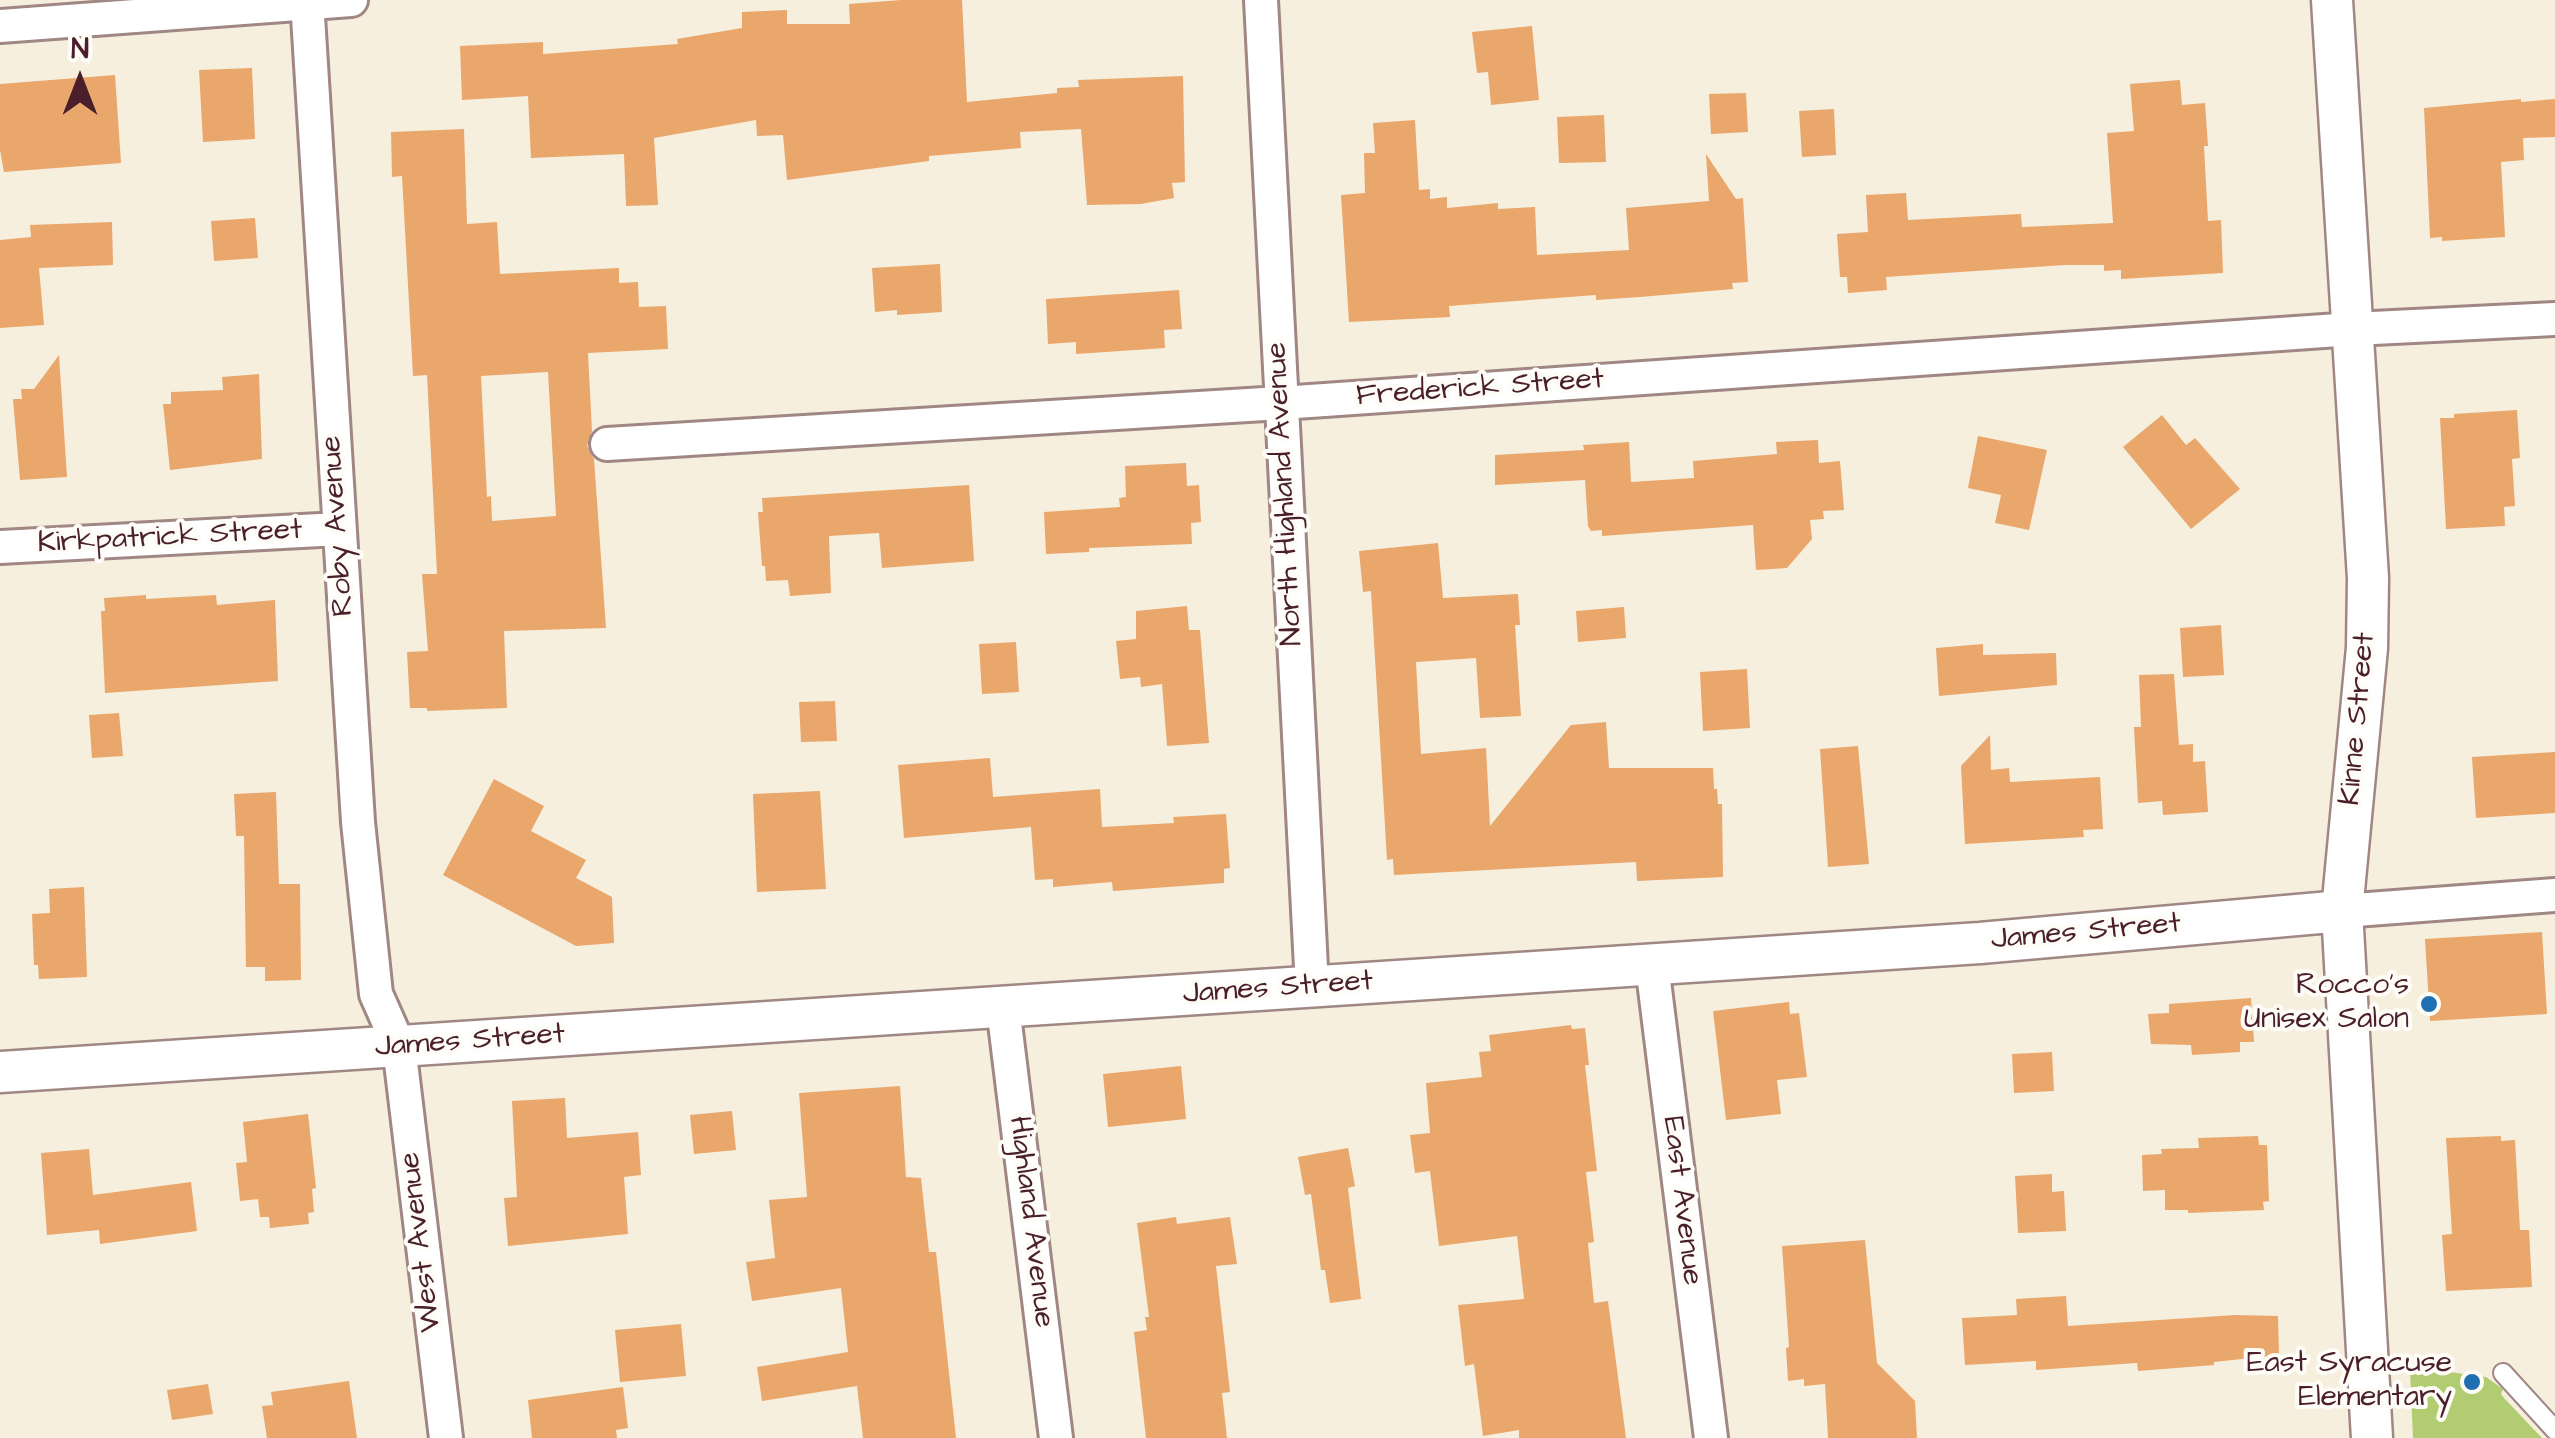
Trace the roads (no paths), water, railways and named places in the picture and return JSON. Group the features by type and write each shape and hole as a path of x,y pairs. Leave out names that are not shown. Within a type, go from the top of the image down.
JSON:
{"street":[{"path":"0,26 352,0"},
{"name":"North Highland Avenue","path":"1261,0 1312,987"},
{"name":"Kinne Street","path":"2332,0 2368,578 2367,648 2342,911 2372,1438"},
{"name":"Roby Avenue","path":"307,2 358,822 376,994 399,1046"},
{"name":"Frederick Street","path":"608,444 1281,403 2352,329 2555,319"},
{"name":"Kirkpatrick Street","path":"0,547 339,530"},
{"name":"James Street","path":"0,1072 1980,943 2555,895"},
{"name":"East Avenue","path":"1652,964 1711,1438"},
{"name":"Highland Avenue","path":"1003,1007 1056,1438"},
{"name":"West Avenue","path":"399,1046 446,1438"}],"lane":[{"path":"2503,1372 2555,1430"}],"place":[{"name":"Rocco's Unisex Salon","path":"2429,1004"},
{"name":"East Syracuse Elementary","path":"2472,1382"}]}
